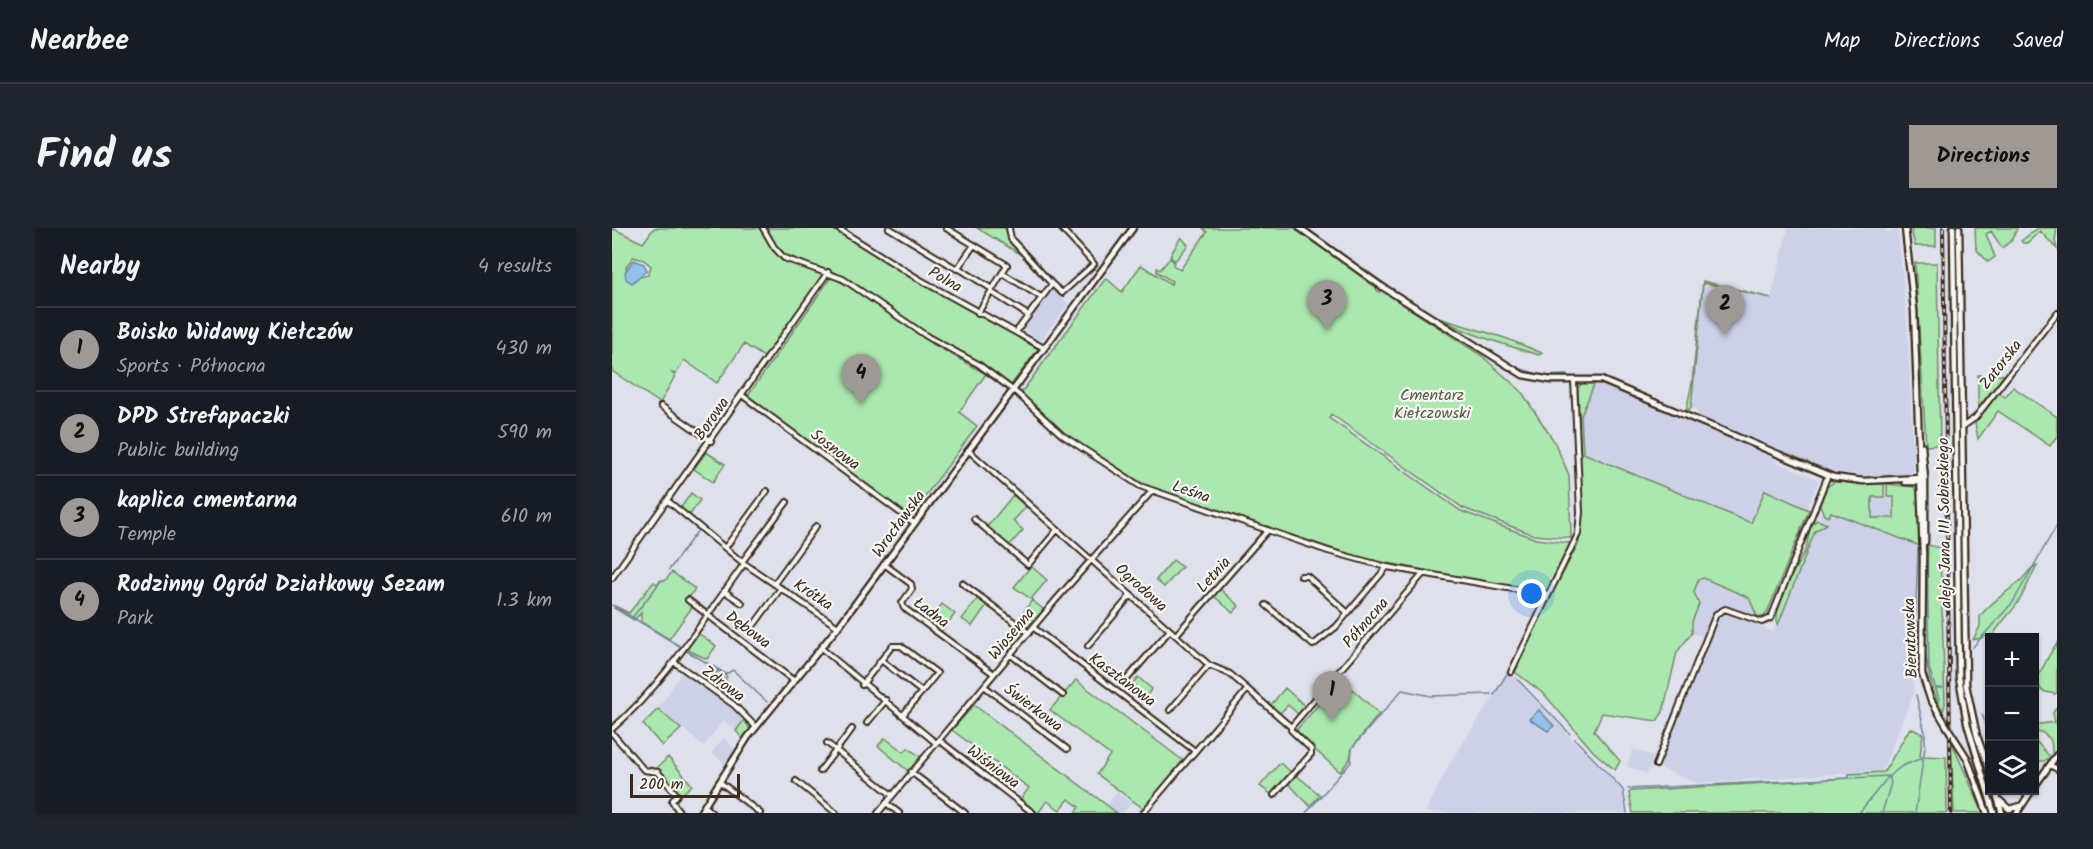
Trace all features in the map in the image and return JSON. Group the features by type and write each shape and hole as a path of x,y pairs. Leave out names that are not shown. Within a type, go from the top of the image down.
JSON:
{"street":[{"path":"763,228 782,257 828,272 847,281 928,337 978,364 1013,390"},
{"name":"Polna","path":"837,228 978,313 1044,348"},
{"path":"889,228 992,290 1028,315"},
{"path":"946,228 1007,265 978,313"},
{"path":"1009,228 1011,239 1062,293 1093,263 1061,228"},
{"name":"Wrocławska","path":"700,813 756,727 838,627 1133,228"},
{"path":"1300,228 1374,281 1513,370 1539,379 1601,380 1828,475 1863,481 1922,481"},
{"name":"Bierutowska","path":"1905,228 1914,310 1921,439 1922,674 1929,698 1967,758 1987,813"},
{"name":"aleja Jana III Sobieskiego","path":"1953,228 1959,677 1967,723 1994,813"},
{"name":"aleja Jana III Sobieskiego","path":"1959,228 1966,685 1977,736 1985,760"},
{"path":"958,269 974,245"},
{"name":"Borowa","path":"612,578 711,441 828,272"},
{"path":"1002,273 1041,297"},
{"path":"1016,332 1052,284"},
{"name":"Zatorska","path":"1962,428 1975,418 2057,313"},
{"path":"1511,672 1574,546 1580,524 1574,379"},
{"name":"Leśna","path":"1013,390 1062,435 1152,491 1268,531 1387,567 1548,595"},
{"name":"Sosnowa","path":"742,396 914,524"},
{"path":"661,406 711,441"},
{"name":"Ogrodowa","path":"968,450 1209,665 1230,674 1291,727"},
{"path":"1656,765 1717,613 1725,609 1762,622 1771,618 1828,475"},
{"path":"725,549 767,491"},
{"name":"Wiosenna","path":"878,813 1152,491"},
{"name":"Krótka","path":"668,501 743,563 838,627"},
{"path":"680,813 672,801 677,795 675,791 658,772 644,770 612,731 630,714 674,662 787,502"},
{"path":"974,519 1028,565 1057,530"},
{"name":"Krótka","path":"774,584 816,526"},
{"name":"Letnia","path":"1176,635 1268,531"},
{"name":"Ładna","path":"884,564 912,586 902,603 904,608 994,674"},
{"path":"1266,605 1313,645 1348,613 1387,567"},
{"name":"Północna","path":"1291,727 1423,574"},
{"path":"1302,576 1307,576 1348,613"},
{"path":"962,583 1029,633"},
{"path":"751,629 781,588"},
{"path":"724,591 742,603"},
{"path":"1088,646 1131,595"},
{"name":"Dębowa","path":"688,600 793,680"},
{"name":"Kasztanowa","path":"1034,628 1195,751"},
{"path":"1127,679 1170,630"},
{"path":"862,685 892,646 901,646 937,673 903,715"},
{"name":"Wiśniowa","path":"820,648 862,685 886,700 937,742 1033,813"},
{"path":"1011,655 1063,695"},
{"path":"881,660 922,692"},
{"name":"Zdrowa","path":"674,662 734,705 756,727"},
{"path":"1170,710 1209,665"},
{"name":"Świerkowa","path":"984,686 1067,749"},
{"path":"1143,813 1247,690"},
{"path":"867,723 886,700"},
{"path":"1274,795 1311,754 1311,749 1291,730 1291,727"},
{"path":"820,771 852,729"},
{"path":"827,744 892,795"},
{"path":"2039,781 2057,755"},
{"path":"2050,765 2057,769"},
{"path":"911,772 965,813"},
{"path":"796,781 836,813"},
{"path":"720,782 760,813"},
{"path":"1997,795 2002,813"},
{"path":"2016,813 2029,795"},
{"path":"1998,799 2009,809 2021,806"},
{"path":"886,803 899,813"},
{"path":"705,807 712,813"}],"shaded area":[{"path":"1788,228 1887,228 1885,232 1898,230 1907,322 1914,470 1903,476 1865,476 1829,471 1698,416 1696,409 1691,408 1703,283 1771,299"},
{"path":"1054,289 1057,296 1059,295 1068,304 1040,341 1022,329"},
{"path":"1595,382 1776,459 1775,461 1819,480 1807,508 1765,490 1751,523 1583,453 1581,416"},
{"path":"1872,497 1894,497 1894,518 1872,518"},
{"path":"1823,508 1917,545 1911,671 1914,692 1882,771 1697,783 1658,767 1708,643 1704,637 1692,633 1692,622 1699,604 1694,592 1698,580 1703,578 1749,598 1757,616 1763,617 1760,626 1773,632"},
{"path":"683,671 737,711 744,720 736,731 733,728 736,723 731,727 723,720 704,746 658,709"},
{"path":"1509,673 1622,791 1625,813 1425,813 1451,761"},
{"path":"724,738 735,749 726,764 711,753"},
{"path":"1633,749 1654,757 1647,774 1627,766"},
{"path":"1117,792 1131,803 1123,813 1117,813 1107,805"}],"green space":[{"path":"612,228 643,243 654,228 759,228 782,260 826,274 767,359 744,344 717,383 684,360 676,374 672,373 675,376 660,403 612,371","holes":["633,257 644,260 651,266 648,275 629,280 626,267"]},
{"path":"765,228 832,228 1038,349 1011,385 981,363 928,335 850,281 780,252"},
{"path":"977,228 1007,228 1009,240 1020,254"},
{"name":"Cmentarz Kiełczowski","path":"1203,228 1295,228 1374,284 1378,292 1383,291 1482,356 1521,391 1554,441 1569,475 1571,538 1534,535 1463,508 1331,414 1329,418 1461,511 1536,539 1570,543 1548,590 1527,590 1362,558 1152,490 1064,433 1021,393 1106,278 1122,292 1141,265 1171,284 1172,281 1157,272 1157,268 1160,270 1170,258 1174,262 1173,265 1180,270 1207,232"},
{"path":"1911,228 1936,228 1936,246 1915,246"},
{"path":"1955,228 1963,669 1969,714 1985,775 1967,716 1961,676"},
{"path":"1975,228 2017,229 2011,241 2002,248 1991,231 1986,234 1995,257 1988,262 1976,249"},
{"path":"2038,228 2057,228 2055,241 2057,249 2040,231 2027,243 2021,241"},
{"path":"1181,237 1188,245 1175,261 1170,256"},
{"path":"1915,263 1937,263 1940,445 1926,446"},
{"path":"831,277 854,289 933,344 986,374 959,412 977,426 910,517 747,397"},
{"path":"1703,281 1771,298 1703,283 1691,408 1686,411 1692,383"},
{"path":"1442,319 1505,338 1542,353 1539,355 1489,340"},
{"path":"1978,375 2004,375 1978,408"},
{"path":"1595,382 1581,416 1583,453 1751,523 1765,490 1809,510 1767,613 1763,617 1757,616 1749,598 1703,578 1698,580 1694,592 1699,604 1692,622 1692,633 1677,652 1663,712 1657,721 1602,713 1594,731 1620,761 1615,770 1594,752 1544,694 1515,672 1546,604 1578,545 1582,529 1578,388 1582,383"},
{"path":"2013,387 2057,417 2057,436 2050,446 1998,411 1978,439 1975,423 1999,393 2005,397"},
{"path":"706,452 725,464 713,482 694,469"},
{"path":"1834,482 1884,484 1884,497 1872,497 1872,518 1894,518 1894,497 1887,497 1887,484 1914,487 1918,492 1920,546 1831,512 1828,517 1824,515 1820,505 1827,487"},
{"path":"691,493 700,500 690,515 680,509"},
{"path":"1013,495 1026,507 1013,521 1023,530 1009,546 987,527"},
{"path":"1817,520 1827,524 1815,531 1778,625 1781,599 1806,549 1811,527"},
{"path":"1928,545 1940,548 1945,704 1943,711 1934,693 1926,652 1925,609"},
{"path":"1173,560 1182,567 1164,587 1156,580"},
{"path":"2037,565 2017,604 1995,633 1985,633 1985,637 1973,640 1980,626 1980,616"},
{"path":"1031,566 1047,580 1031,599 1014,587"},
{"path":"672,572 695,589 686,601 693,606 669,639 641,622 641,613 634,620 614,608 615,606 629,613 654,582 657,584 661,580 665,581"},
{"path":"1220,589 1239,606 1233,613 1213,595"},
{"path":"978,598 987,605 972,626 962,619"},
{"path":"1032,600 1044,610 1026,628 1017,621"},
{"path":"942,604 955,614 941,632 928,623"},
{"path":"698,633 716,646 707,659 686,649"},
{"path":"2057,643 2057,693 2055,694 2042,691 2039,686 2039,674"},
{"path":"718,670 727,677 725,679 728,683 720,693 708,684"},
{"path":"1138,677 1152,689 1146,696 1132,684"},
{"path":"1076,680 1185,762 1144,809 1097,774 1110,755 1050,710"},
{"path":"1344,681 1379,714 1352,748 1350,759 1340,772 1295,732 1337,683"},
{"path":"1285,688 1305,706 1298,714 1288,705 1279,714 1270,706"},
{"path":"974,705 1117,813 1075,813 1079,807 1069,799 1060,810 1047,801 1038,813 1020,800 1029,788 952,730"},
{"path":"2057,707 2057,751 2053,757 2051,740 2039,732 2039,724 2055,722 2053,713"},
{"path":"658,709 681,729 662,746 643,724"},
{"path":"744,720 750,729 743,739 736,731"},
{"path":"1910,728 1923,734 1920,756 1946,757 1947,813 1633,813 1629,793 1631,791 1848,778 1849,774 1884,772"},
{"path":"885,738 904,752 908,748 921,757 908,771 878,746"},
{"path":"1951,741 1983,813 1954,813"},
{"path":"2039,745 2050,757 2039,761"},
{"path":"668,757 692,785 680,796 656,769"},
{"path":"1280,763 1291,772 1271,794 1260,786"},
{"path":"1295,774 1320,795 1310,806 1288,783"}],"water":[{"path":"634,260 644,264 647,270 632,283 626,279 625,272"},
{"path":"1539,710 1554,726 1548,731 1529,719"}],"waterway":[{"path":"1306,228 1374,277 1504,360"},
{"path":"1513,366 1543,376 1567,375"},
{"path":"1973,647 2013,602 2057,525"},
{"path":"669,570 698,530"},
{"path":"1913,679 1918,548"},
{"path":"1927,548 1929,668 1939,699"},
{"path":"632,618 661,581"},
{"path":"612,605 681,647"},
{"path":"685,650 726,674 733,670 767,702"},
{"path":"1494,695 1508,672"},
{"path":"1516,678 1570,734"},
{"path":"1936,688 1944,688"},
{"path":"1306,813 1351,762 1352,748 1402,690 1431,696 1491,694"},
{"path":"1916,695 1925,733 1925,745"},
{"path":"1982,714 1985,723"},
{"path":"1575,739 1623,790 1627,813"},
{"path":"1915,813 1925,747"},
{"path":"1882,813 1891,783 1889,776 1902,766 1922,758"},
{"path":"1628,789 1889,776"},
{"path":"1859,813 1888,777"}],"railway":[{"path":"1943,228 1951,813"}],"place":[{"name":"kaplica cmentarna","path":"1327,330"},
{"name":"DPD Strefapaczki","path":"1725,335"},
{"name":"Rodzinny Ogród Działkowy Sezam","path":"861,404"},
{"name":"Boisko Widawy Kiełczów","path":"1332,721"}]}
